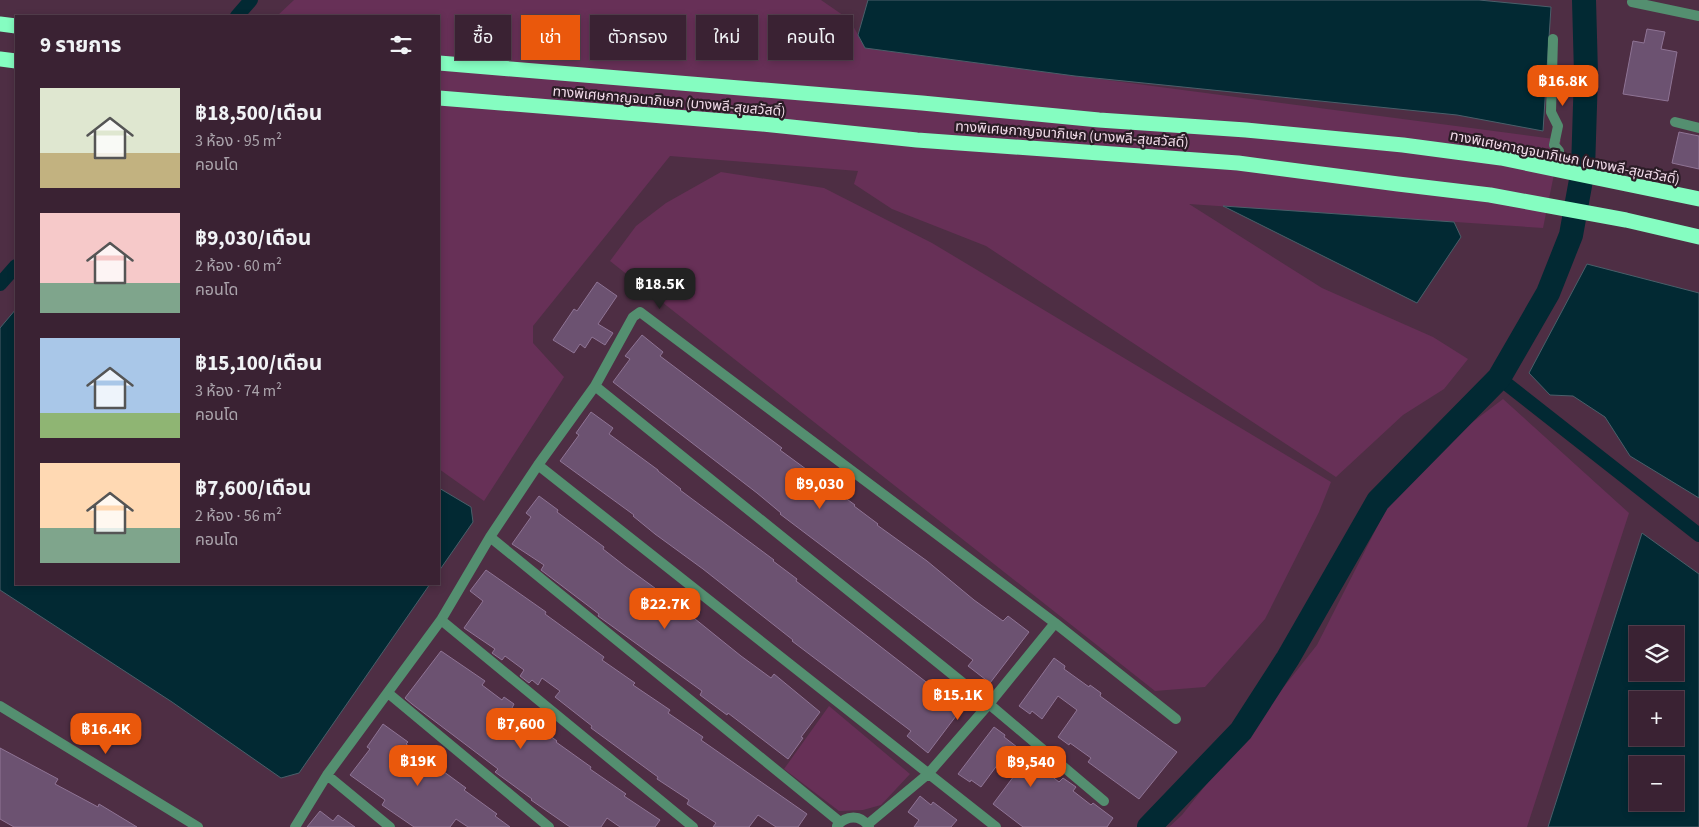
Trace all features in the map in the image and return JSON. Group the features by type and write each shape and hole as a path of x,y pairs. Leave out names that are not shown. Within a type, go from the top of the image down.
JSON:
{"highway":[{"path":"0,24 15,26"},
{"path":"0,60 15,61"},
{"name":"ทางพิเศษกาญจนาภิเษก (บางพลี-สุขสวัสดิ์)","path":"440,63 893,100 1099,120 1246,130 1403,145 1501,158 1699,199"},
{"name":"ทางพิเศษกาญจนาภิเษก (บางพลี-สุขสวัสดิ์)","path":"440,98 762,124 917,140 1238,163 1490,195 1626,220 1699,236"}],"street":[{"path":"1632,2 1699,16"},
{"path":"1553,39 1551,112 1558,126 1554,145 1559,151 1555,169"},
{"path":"1675,122 1699,128"},
{"path":"295,827 327,775 441,620 490,536 595,386 633,317 638,313 643,313 1055,623 1176,719"},
{"path":"595,386 989,704 1104,801"},
{"path":"538,465 996,827"},
{"path":"490,536 838,824 851,817 863,820 868,826 928,774 989,704 1055,623"},
{"path":"441,620 693,827"},
{"path":"388,693 549,827"},
{"path":"0,706 198,827"},
{"path":"327,775 390,827"}],"shaded area":[{"path":"294,0 821,0 843,15 768,15 768,60 853,60 853,26 865,48 1561,140 1543,228 1189,204 1322,288 1433,337 1468,359 1444,389 1403,415 1336,477 986,246 892,209 854,184 858,171 670,156 533,326 533,343 564,377 484,501 440,470 440,15 278,15"},
{"path":"721,172 824,188 932,243 1331,482 1319,512 1265,619 1205,687 1155,691 610,261 636,226 666,203"},
{"path":"1503,399 1629,513 1527,827 1169,827 1182,815 1317,645 1404,474"},
{"path":"829,706 910,774 881,805 863,810 839,811 784,769"}],"water":[{"path":"868,0 1479,0 1551,7 1543,131 1457,115 1075,76 865,48 858,35"},
{"path":"1223,206 1454,222 1461,237 1417,303"},
{"path":"1587,264 1699,293 1699,498 1630,456 1605,417 1573,396 1550,395 1529,373"},
{"path":"15,310 15,585 429,585 299,773 281,778 172,702 0,590 0,328"},
{"path":"440,489 471,507 473,522 440,570"},
{"path":"1642,533 1699,574 1699,827 1548,827"}],"building":[{"path":"1647,29 1665,32 1661,49 1677,52 1668,101 1623,94 1633,41 1644,43"},
{"path":"1679,132 1699,136 1699,169 1672,163"},
{"path":"597,282 617,296 598,324 613,333 605,345 592,337 585,348 580,344 574,353 553,340 574,309 577,311"},
{"path":"642,335 663,352 660,356 782,448 780,450 855,505 877,525 927,561 974,600 1003,621 1008,616 1029,632 990,683 968,666 973,660 780,514 757,493 613,382 630,359 625,356"},
{"path":"591,412 613,428 609,434 774,560 797,579 796,581 939,692 943,687 965,704 928,753 907,736 911,731 792,641 703,569 655,534 634,515 560,461 579,435 576,433"},
{"path":"539,496 604,547 603,549 674,602 741,656 771,678 774,674 820,712 801,737 803,738 788,759 728,713 727,715 700,695 702,691 598,616 599,614 541,570 544,565 512,544 531,517 526,513"},
{"path":"486,570 546,612 545,614 604,657 602,660 635,683 633,685 670,710 668,713 703,737 701,740 807,814 798,827 776,827 758,815 749,827 713,827 716,823 687,804 689,800 657,779 658,777 591,728 592,726 555,697 560,691 542,678 538,685 532,680 529,683 520,676 524,670 505,656 502,660 492,653 495,649 464,628 483,601 470,591"},
{"path":"441,651 485,681 482,685 502,700 504,697 514,704 512,708 591,767 590,769 626,794 624,796 660,820 655,827 620,827 607,818 601,827 570,827 495,772 498,769 412,704 405,698"},
{"path":"1054,658 1065,666 1064,669 1101,693 1100,696 1177,752 1139,799 1088,762 1091,758 1058,737 1077,710 1058,696 1042,719 1032,711 1030,714 1019,706"},
{"path":"383,724 408,742 406,744 466,788 464,790 497,814 495,816 510,827 468,827 456,819 450,827 414,827 382,805 385,800 350,775 370,749 367,747"},
{"path":"994,727 1030,757 1031,755 1044,765 1041,768 1059,782 1063,778 1076,787 1073,791 1091,805 1093,803 1113,818 1107,827 1023,827 993,804 1014,776 998,764 981,787 958,774"},
{"path":"0,748 58,779 55,784 98,807 99,804 137,827 14,827 0,819"},
{"path":"920,796 931,805 933,802 957,820 951,827 914,827 919,820 908,812"},
{"path":"320,811 333,821 338,815 355,827 307,827"}],"waterway":[{"path":"238,15 251,0"},
{"path":"1149,827 1241,731 1288,658 1378,501 1499,378 1548,293 1571,235 1583,169 1586,74 1584,0"},
{"path":"0,284 15,267"},
{"path":"1499,378 1699,535"}]}
